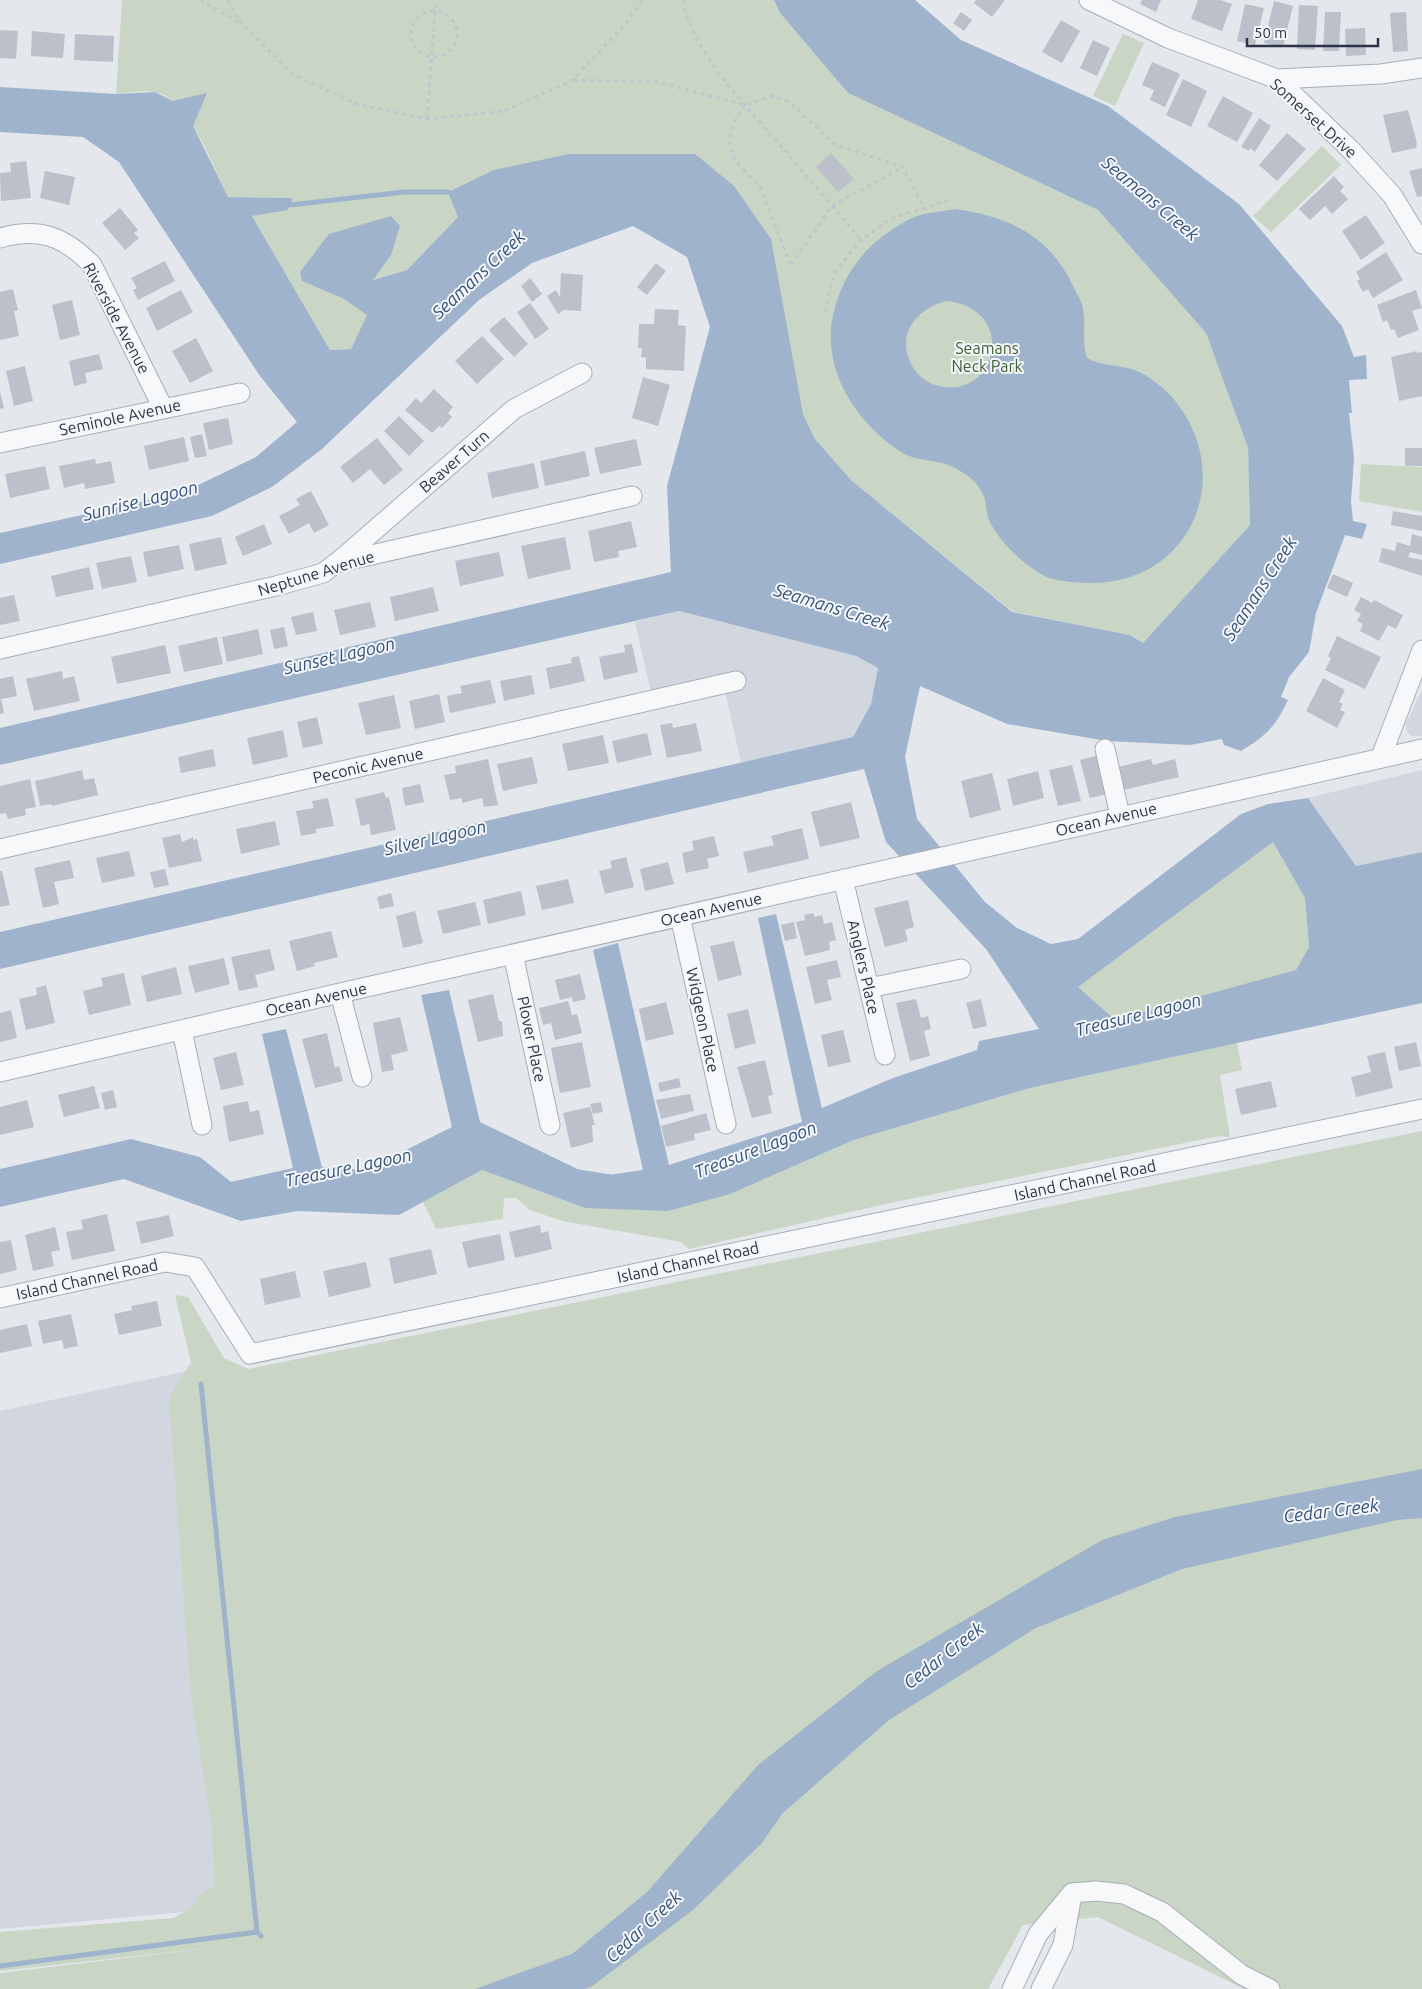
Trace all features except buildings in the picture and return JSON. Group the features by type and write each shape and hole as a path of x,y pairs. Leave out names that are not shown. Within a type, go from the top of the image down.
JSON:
{"street":[{"name":"Somerset Drive","path":"1089,0 1168,38 1277,79 1350,149 1392,195 1422,244"},
{"path":"1277,79 1381,74 1422,68"},
{"name":"Riverside Avenue","path":"0,238 26,233 48,235 65,242 77,250 92,265 163,408"},
{"name":"Beaver Turn","path":"336,563 514,409 582,373"},
{"name":"Seminole Avenue","path":"0,443 240,393"},
{"name":"Neptune Avenue","path":"0,649 276,586 322,573 336,563 632,496"},
{"path":"1381,757 1422,650"},
{"name":"Peconic Avenue","path":"0,849 736,681"},
{"path":"1104,749 1120,816"},
{"name":"Ocean Avenue","path":"0,1072 951,854 1422,749"},
{"name":"Anglers Place","path":"843,879 885,1055"},
{"name":"Widgeon Place","path":"680,916 726,1124"},
{"name":"Plover Place","path":"514,954 550,1125"},
{"path":"869,988 960,969"},
{"path":"340,993 362,1077"},
{"path":"182,1030 202,1125"},
{"name":"Island Channel Road","path":"0,1298 165,1262 195,1267 250,1354 1422,1110"},
{"path":"1012,1989 1038,1934 1072,1893 1096,1891 1124,1894 1162,1912 1242,1975 1270,1989"},
{"path":"1041,1989 1064,1945 1072,1893"}],"path":[{"path":"200,0 241,23 294,75 357,104 427,119 504,111 573,80 626,23 643,0"},
{"path":"228,0 241,23"},
{"path":"427,119 436,0"},
{"path":"683,0 684,8 702,48 745,105 861,240"},
{"path":"435,10 449,16 453,21 457,36 455,43 446,54 432,57 418,50 410,36 415,20 420,15 435,10"},
{"path":"573,80 657,82 745,105 772,96 789,102 834,144 903,167 924,208"},
{"path":"745,105 732,124 729,141 734,159 760,187 791,266 832,206 903,167"},
{"path":"825,312 834,273 861,240 890,219 948,200"}],"shaded area":[{"path":"679,611 856,656 878,668 871,704 853,737 741,763 724,686 653,702 635,622"},
{"path":"1422,690 1422,736 1412,736 1407,731 1406,724"},
{"path":"1422,770 1422,852 1356,866 1308,798"},
{"path":"192,1370 238,1907 0,1929 0,1411"}],"green space":[{"name":"Seamans Neck Park","path":"122,0 774,0 780,13 848,93 1098,210 1206,333 1248,448 1250,525 1143,643 1130,635 1013,612 851,480 815,439 803,414 734,186 458,217 407,270 372,280 391,255 309,262 300,272 302,281 344,299 367,315 351,349 330,350 252,216 288,210 293,198 228,197 199,136 178,107 167,97 155,92 141,91 116,94"},
{"path":"1123,34 1144,43 1115,106 1093,96"},
{"path":"1322,146 1341,165 1271,232 1253,216"},
{"path":"1361,464 1422,467 1422,512 1359,501"},
{"path":"1273,842 1305,898 1309,947 1296,971 1125,1017 1112,1017 1077,987"},
{"path":"1237,1043 1242,1070 1220,1075 1230,1137 1219,1136 890,1203 689,1249 681,1242 562,1221 530,1210 516,1198 504,1198 503,1219 436,1229 423,1202 482,1170 585,1208 730,1194 854,1140 1030,1088"},
{"path":"1422,1131 1422,1989 1244,1989 1098,1917 1023,1925 988,1989 0,1989 0,1973 217,1947 0,1971 0,1932 173,1918 193,1907 199,1895 215,1885 211,1821 191,1696 169,1399 177,1383 191,1363 175,1295 188,1297 224,1358 248,1369"}],"water":[{"path":"774,0 915,0 961,40 1108,106 1239,204 1342,326 1354,357 1366,355 1367,379 1349,380 1352,413 1349,413 1354,458 1351,502 1353,521 1367,524 1362,539 1345,535 1316,613 1309,652 1289,677 1281,697 1288,700 1269,730 1257,741 1241,751 1224,745 1222,739 1190,745 1107,741 1007,724 920,686 905,757 917,819 985,902 1017,928 1051,944 1078,939 1241,814 1268,804 1308,798 1356,866 1422,852 1422,1003 1030,1088 854,1140 730,1194 668,1211 585,1208 482,1170 399,1215 297,1211 241,1221 124,1179 0,1207 0,1169 131,1139 200,1157 231,1182 293,1168 262,1034 286,1029 322,1167 366,1170 452,1127 421,995 449,990 480,1122 594,1177 643,1170 593,950 618,943 669,1165 802,1122 758,918 776,914 822,1108 893,1078 977,1050 979,1041 1039,1029 986,949 886,842 864,769 0,969 0,932 853,737 871,704 878,668 856,656 679,611 0,765 0,728 671,572 667,486 710,327 687,257 633,226 532,263 479,300 322,449 272,487 212,516 0,564 0,533 182,493 256,457 297,422 260,376 119,162 83,137 0,132 0,87 116,94 155,92 173,101 207,93 193,126 228,197 293,198 288,210 252,216 330,350 351,349 367,315 344,299 302,281 300,272 329,234 391,216 400,226 391,255 373,280 407,270 458,217 448,192 494,170 569,154 695,154 734,186 771,239 803,414 815,439 851,480 1012,612 1130,635 1143,643 1250,525 1248,448 1206,333 1098,210 848,93 780,13","holes":["1273,842 1305,898 1309,947 1296,970 1125,1017 1112,1017 1078,987"]},
{"path":"956,209 975,212 1009,223 1038,240 1051,252 1062,267 1082,305 1084,345 1087,358 1099,363 1131,369 1150,378 1171,396 1191,426 1201,458 1202,490 1194,520 1178,545 1154,566 1124,579 1087,583 1068,582 1050,578 1032,569 999,537 989,520 982,492 968,476 949,465 901,452 870,426 846,393 837,374 832,355 831,335 833,315 843,284 860,258 870,247 895,227 921,215","holes":["947,301 969,307 984,319 991,335 992,351 986,367 975,379 959,386 939,386 924,380 909,359 906,348 909,329 920,314 937,304"]},
{"name":"Cedar Creek","path":"1422,1469 1422,1518 1397,1520 1182,1569 1036,1628 889,1720 782,1814 762,1843 693,1910 591,1987 584,1989 475,1989 572,1954 648,1891 758,1765 877,1671 1102,1540 1175,1517"}],"waterway":[{"path":"290,205 404,192 448,192"},
{"name":"Treasure Lagoon","path":"579,1172 610,1177"},
{"path":"201,1384 257,1932 261,1936"},
{"path":"0,1966 257,1932"}],"water label":[{"name":"Seamans Creek","path":"1151,198"},
{"name":"Seamans Creek","path":"478,274"},
{"name":"Sunrise Lagoon","path":"140,500"},
{"name":"Seamans Creek","path":"1259,588"},
{"name":"Seamans Creek","path":"832,606"},
{"name":"Sunset Lagoon","path":"339,655"},
{"name":"Silver Lagoon","path":"435,837"}]}
